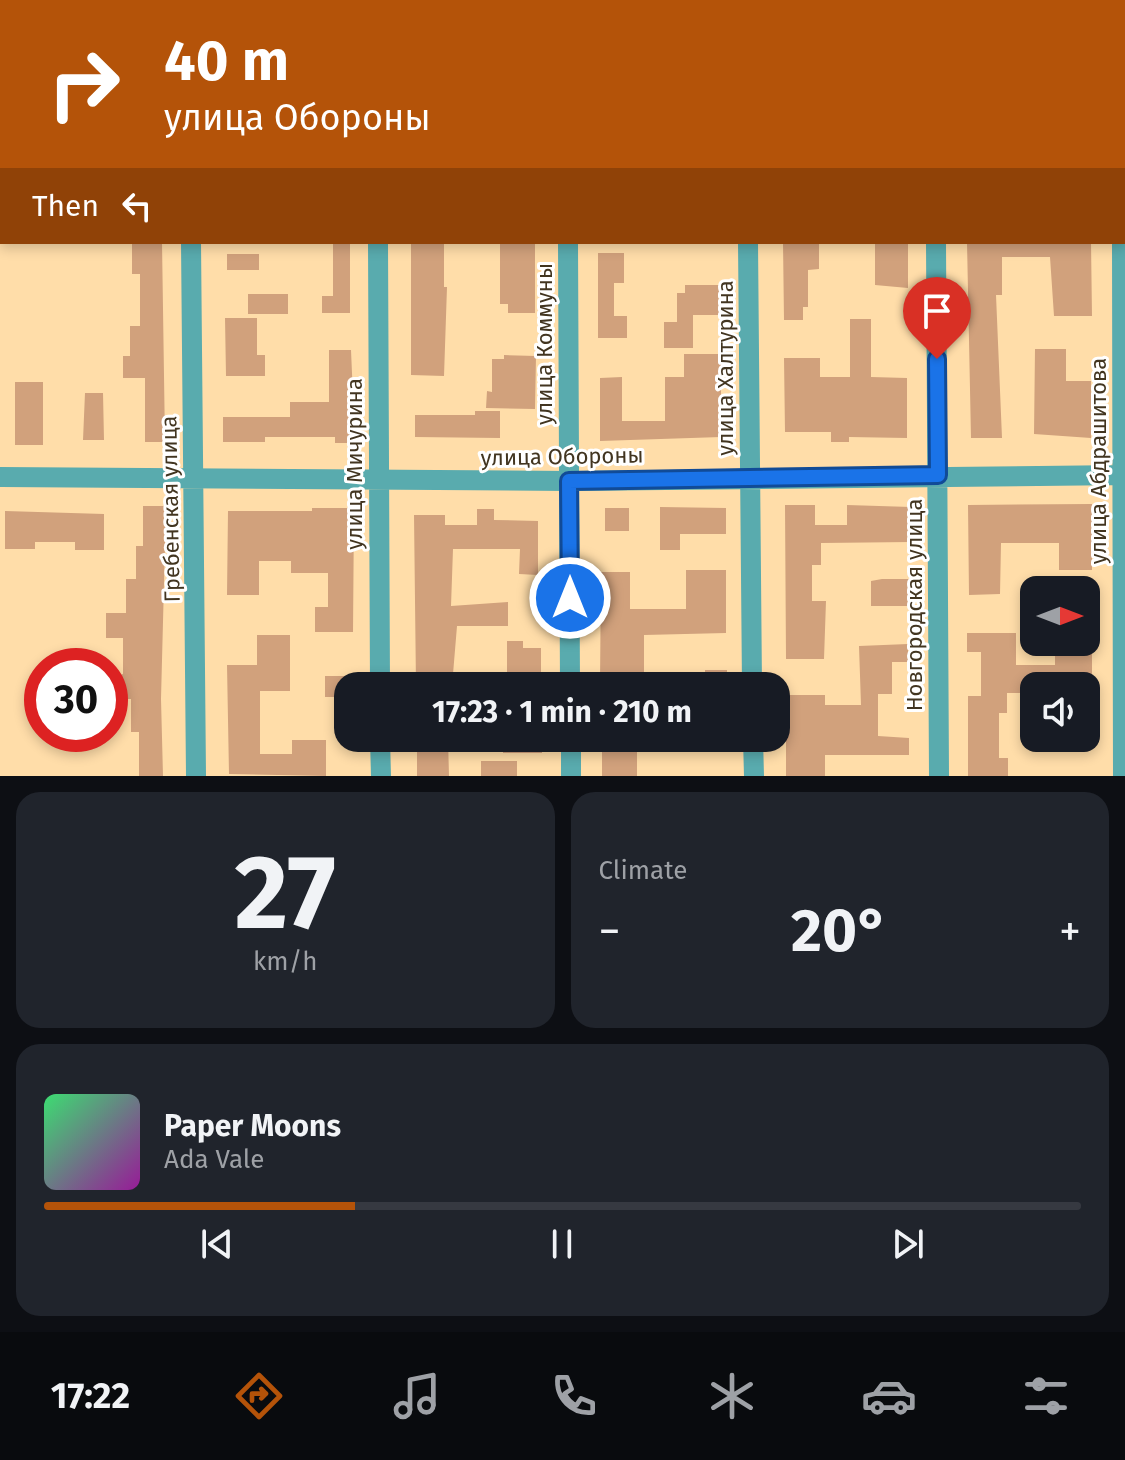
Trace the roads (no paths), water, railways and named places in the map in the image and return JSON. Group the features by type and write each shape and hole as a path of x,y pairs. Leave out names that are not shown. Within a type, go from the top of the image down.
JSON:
{"street":[{"name":"Гребенская улица","path":"191,244 196,776"},
{"name":"улица Мичурина","path":"378,244 380,672"},
{"name":"улица Коммуны","path":"568,244 570,672"},
{"name":"улица Халтурина","path":"748,244 752,672"},
{"name":"Новгородская улица","path":"936,244 939,776"},
{"name":"улица Абдрашитова","path":"1122,244 1123,776"},
{"name":"улица Обороны","path":"0,477 569,481 1123,475"},
{"path":"380,752 381,776"},
{"path":"571,752 571,776"},
{"path":"753,752 754,776"}]}
